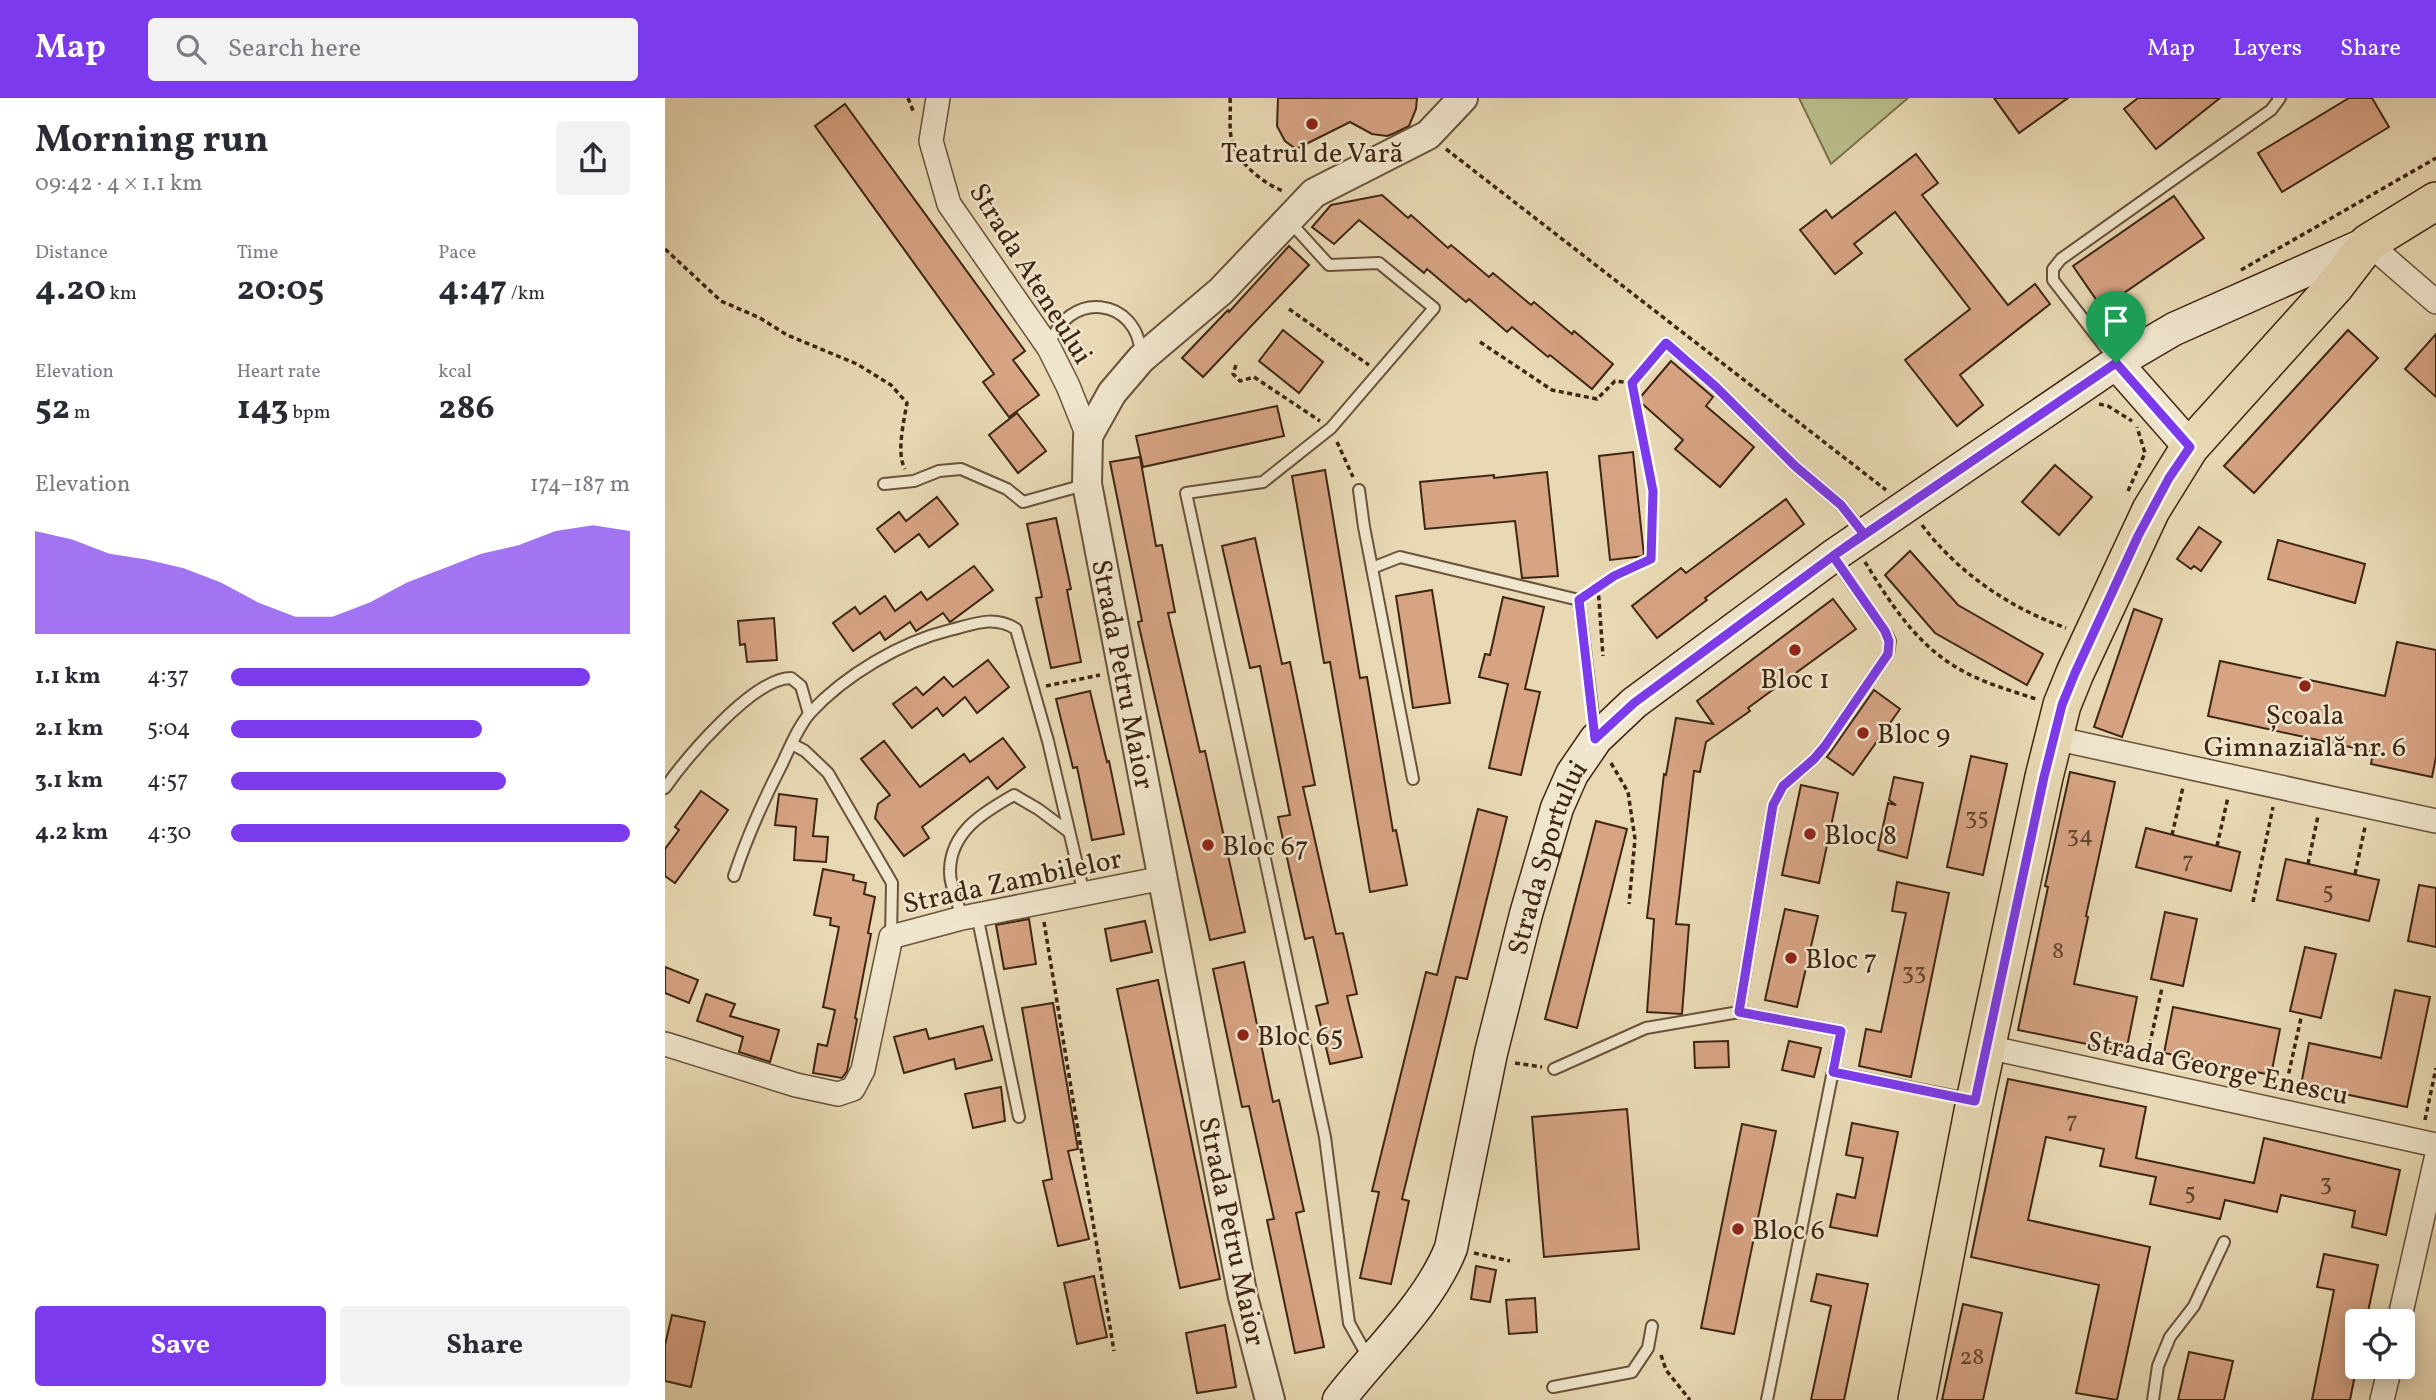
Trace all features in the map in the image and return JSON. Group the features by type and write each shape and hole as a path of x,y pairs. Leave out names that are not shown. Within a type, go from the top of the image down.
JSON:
{"main road":[{"path":"1917,1400 1975,1101 2054,738 2075,673 2138,536 2169,478 2190,447 2335,286 2368,243 2436,201"},
{"name":"Strada Sportului","path":"1339,1400 1426,1296 1442,1270 1451,1248 1490,1053 1557,808 1572,774 1601,747 1634,703 1838,563 1864,534 2116,363 2174,329 2368,243"},
{"path":"2116,363 2190,447"}],"street":[{"name":"Strada Ateneului","path":"938,98 931,141 950,204 1049,348 1088,436"},
{"name":"Strada Petru Maior","path":"1271,1399 1243,1297 1087,484 1088,436 1112,393 1141,359 1221,291 1287,207 1428,135 1455,102"},
{"path":"2368,243 2436,302"},
{"path":"2054,738 2436,821"},
{"name":"Strada Zambilelor","path":"665,1045 796,1085 838,1094 853,1089 863,1070 891,937 970,917 1163,878"},
{"name":"Strada George Enescu","path":"1987,1047 2436,1145"},
{"path":"2402,1309 2436,1159"},
{"path":"2382,1400 2387,1379"}],"lane":[{"path":"2116,363 2053,279 2053,269 2061,259 2271,110 2280,98"},
{"path":"1287,207 1329,265 1379,263 1434,308 1331,428 1263,482 1186,493 1325,1137 1349,1323 1370,1361"},
{"path":"1049,348 1053,334 1067,317 1086,308 1101,307 1115,311 1127,319 1138,338 1141,359"},
{"path":"1666,343 1716,387 1795,466 1841,505 1864,534"},
{"path":"884,484 914,481 939,471 961,469 1007,489 1023,502 1087,484"},
{"path":"1359,490 1413,779"},
{"path":"1372,568 1400,557 1579,600 1601,747"},
{"path":"1739,1012 1773,805 1783,786 1825,746 1888,654 1889,641 1885,631 1838,563"},
{"path":"734,876 750,828 809,714 860,670 930,634 990,620 1005,621 1016,629 1034,689 1084,894"},
{"path":"665,788 688,755 720,723 749,698 782,678 791,678 801,686 809,714"},
{"path":"792,744 805,751 828,773 892,883 891,937"},
{"path":"1019,1117 970,917 950,871 958,835 987,810 1014,795 1069,832"},
{"path":"1554,1069 1646,1028 1739,1012 1841,1031 1767,1400"},
{"path":"1833,1072 1975,1101"},
{"path":"2153,1400 2158,1366 2170,1337 2194,1306 2224,1242"},
{"path":"1553,1387 1632,1372 1648,1348 1652,1326"}],"path":[{"path":"1230,98 1231,140 1246,166 1287,207"},
{"path":"1428,135 1889,492"},
{"path":"2363,200 2436,158"},
{"path":"665,249 720,301 760,318 787,335 857,364 891,385 907,403 902,437 902,465 914,481"},
{"path":"1289,309 1379,372"},
{"path":"1632,383 1678,329"},
{"path":"1480,342 1552,390 1597,399 1615,381 1632,383"},
{"path":"1236,365 1233,374 1240,381 1254,377 1331,428 1359,490"},
{"path":"1579,600 1614,576 1651,559 1653,491 1632,383"},
{"path":"2097,403 2108,405 2136,424 2145,453 2125,500"},
{"path":"1917,520 1945,552 2004,600 2036,617 2066,628"},
{"path":"1838,563 1862,557 1891,604 1920,639 1955,667 2037,699"},
{"path":"1034,689 1123,670"},
{"path":"1601,747 1628,792 1635,839 1629,904"},
{"path":"2172,835 2183,787"},
{"path":"2217,846 2228,797"},
{"path":"2253,902 2273,807"},
{"path":"2308,864 2318,817"},
{"path":"2355,874 2365,827"},
{"path":"1041,902 1114,1351"},
{"path":"2146,1061 2162,988"},
{"path":"2285,1090 2301,1018"},
{"path":"1513,1063 1554,1069"},
{"path":"2425,1120 2436,1068"},
{"path":"1467,1251 1510,1261"},
{"path":"1652,1326 1666,1370 1690,1400"}],"green space":[{"path":"1799,98 1908,98 1831,164"}],"building":[{"name":"Teatrul de Vară","path":"1278,98 1417,98 1409,126 1395,133 1387,136 1372,134 1350,122 1296,149 1285,141 1277,126"},
{"path":"1994,98 2068,98 2019,133"},
{"path":"2138,98 2220,98 2156,149 2124,109"},
{"path":"2349,98 2372,98 2389,127 2282,192 2258,153"},
{"path":"845,104 1025,351 1013,360 1039,395 1009,417 983,382 994,374 815,126"},
{"path":"1916,154 1938,183 1922,195 2008,305 2035,284 2050,304 1960,375 1983,405 1957,426 1905,360 1970,309 1895,212 1854,244 1862,253 1835,274 1800,230 1826,210 1832,218"},
{"path":"1382,195 1408,218 1411,215 1448,248 1451,245 1489,277 1493,273 1531,305 1534,302 1572,334 1574,331 1613,364 1592,389 1512,327 1507,332 1469,299 1466,302 1427,269 1424,273 1359,220 1334,244 1312,227 1331,205"},
{"path":"2174,196 2204,238 2102,308 2073,266"},
{"path":"1289,246 1309,265 1203,377 1182,358 1228,310 1229,312"},
{"path":"1283,330 1323,362 1299,393 1259,361"},
{"path":"2348,330 2378,358 2254,493 2224,466"},
{"path":"2436,334 2436,397 2405,369"},
{"path":"1671,361 1713,397 1706,406 1754,447 1720,487 1675,449 1683,440 1638,400"},
{"path":"1277,406 1284,436 1143,467 1136,436"},
{"path":"1017,413 1046,451 1018,473 989,435"},
{"path":"1633,452 1644,556 1610,560 1599,456"},
{"path":"1140,457 1156,546 1162,545 1175,612 1168,613 1200,752 1205,751 1245,932 1210,940 1138,622 1142,621 1110,462"},
{"path":"2055,465 2092,497 2059,535 2022,502"},
{"path":"1325,470 1360,678 1367,677 1393,831 1396,830 1407,885 1370,892 1330,662 1324,663 1292,476"},
{"path":"1547,472 1558,576 1522,578 1515,521 1425,529 1420,482"},
{"path":"937,497 958,524 929,547 919,534 895,552 877,529 899,512 906,521"},
{"path":"1786,499 1804,524 1705,598 1707,600 1657,638 1632,606 1681,568 1686,573"},
{"path":"1056,518 1071,589 1067,590 1081,662 1051,668 1036,598 1042,597 1027,524"},
{"path":"2199,527 2221,542 2201,571 2194,566 2191,569 2177,559"},
{"path":"1255,538 1282,664 1290,662 1315,785 1303,787 1336,934 1343,933 1357,994 1347,996 1362,1057 1330,1064 1316,1006 1328,1003 1313,937 1305,939 1278,817 1290,815 1260,666 1250,668 1222,546"},
{"path":"2278,540 2365,564 2355,603 2268,579"},
{"path":"1910,551 1958,605 2043,654 2027,685 1935,633 1885,575"},
{"path":"974,566 993,590 950,622 943,613 916,631 910,622 885,640 880,632 853,651 833,623 855,607 860,614 885,596 895,611 921,592 927,600"},
{"path":"1432,590 1450,703 1413,708 1396,596"},
{"path":"1503,597 1544,607 1525,689 1540,692 1521,775 1489,768 1508,684 1479,677 1485,654 1490,655"},
{"path":"1833,599 1856,629 1706,742 1700,772 1694,771 1676,924 1689,925 1682,1014 1647,1012 1654,919 1647,918 1664,774 1666,775 1676,718 1713,724 1697,701"},
{"path":"2134,609 2162,619 2122,737 2094,727"},
{"path":"774,618 777,660 747,662 745,644 740,645 738,621"},
{"path":"2397,642 2436,650 2436,757 2432,777 2371,764 2373,752 2208,716 2220,661 2385,696"},
{"path":"988,660 1009,687 977,713 965,697 943,716 937,708 912,728 893,704 916,687 923,695 944,677 953,687"},
{"name":"Bloc 9","path":"1874,690 1900,709 1853,775 1827,757"},
{"path":"1090,691 1107,762 1109,761 1124,834 1092,840 1077,767 1073,768 1056,699"},
{"path":"1003,738 1025,767 997,789 988,777 922,827 929,838 904,856 875,818 878,804 890,795 861,759 884,741 920,787 964,754 970,762"},
{"path":"1971,756 2007,764 1983,875 1947,867"},
{"path":"2070,772 2115,782 2074,984 2137,997 2126,1052 2018,1030"},
{"path":"1894,777 1923,783 1907,858 1878,850 1888,803 1896,805 1889,800"},
{"name":"Bloc 8","path":"1801,785 1838,793 1819,883 1782,875"},
{"path":"701,791 728,810 675,883 665,876 665,849 679,830 675,827"},
{"path":"779,794 817,799 813,836 828,837 826,862 794,860 796,827 775,825"},
{"path":"1478,809 1507,817 1467,979 1456,977 1402,1199 1409,1201 1391,1284 1360,1278 1379,1192 1372,1191 1426,972 1437,975"},
{"path":"1596,821 1627,829 1577,1028 1545,1019"},
{"path":"2146,828 2240,852 2231,891 2136,867"},
{"path":"2286,859 2379,880 2369,921 2277,900"},
{"path":"823,869 854,875 853,880 866,883 864,894 875,897 855,1018 857,1019 847,1071 842,1078 813,1073 818,1044 827,1046 835,1010 823,1007 839,927 830,925 831,918 814,915"},
{"path":"1897,882 1949,893 1911,1077 1859,1066 1866,1029 1881,1032 1906,913 1892,911"},
{"path":"2419,885 2436,888 2436,947 2408,941"},
{"name":"Bloc 7","path":"1785,909 1818,916 1797,1007 1765,1000"},
{"path":"2165,912 2197,919 2183,986 2151,979"},
{"path":"1029,919 1036,964 1004,969 996,925"},
{"path":"1145,921 1152,952 1111,961 1105,929"},
{"path":"2305,947 2336,954 2321,1018 2290,1011"},
{"path":"1244,962 1273,1102 1279,1100 1304,1211 1296,1213 1324,1347 1295,1353 1267,1220 1274,1219 1249,1106 1242,1107 1213,969"},
{"path":"665,967 698,980 689,1003 665,993"},
{"path":"1158,980 1220,1279 1180,1288 1117,989"},
{"path":"2395,990 2430,997 2407,1107 2301,1085 2309,1043 2381,1058"},
{"path":"706,994 735,1004 730,1016 779,1030 770,1062 739,1052 743,1037 697,1021"},
{"path":"1053,1003 1078,1149 1068,1151 1089,1239 1058,1246 1043,1181 1052,1179 1022,1008"},
{"path":"2173,1007 2280,1029 2271,1075 2164,1053"},
{"path":"983,1026 992,1060 956,1069 954,1059 904,1073 894,1037 926,1029 929,1039"},
{"path":"1728,1041 1729,1067 1695,1068 1694,1042"},
{"path":"1789,1041 1821,1048 1814,1077 1782,1070"},
{"path":"2008,1079 2146,1107 2136,1158 2254,1183 2264,1138 2400,1170 2386,1235 2352,1227 2355,1211 2281,1195 2277,1212 2225,1200 2220,1219 2150,1204 2156,1177 2100,1166 2104,1149 2046,1137 2028,1220 2150,1247 2117,1400 2076,1393 2099,1285 1971,1257"},
{"path":"1001,1087 1005,1121 973,1128 965,1094"},
{"path":"1627,1109 1639,1249 1544,1257 1532,1117"},
{"path":"1852,1123 1898,1132 1877,1236 1830,1227 1837,1194 1855,1198 1863,1158 1846,1155"},
{"name":"Bloc 6","path":"1742,1124 1776,1131 1734,1334 1701,1328"},
{"path":"2324,1254 2378,1265 2369,1309 2345,1309 2345,1379 2354,1379 2350,1400 2312,1400 2334,1290 2317,1287"},
{"path":"1476,1266 1496,1270 1490,1302 1471,1299"},
{"path":"1817,1274 1868,1284 1844,1400 1811,1400 1831,1306 1811,1301"},
{"path":"1094,1276 1107,1337 1077,1344 1064,1283"},
{"path":"1535,1298 1537,1332 1509,1334 1506,1300"},
{"path":"1963,1304 2002,1313 1983,1400 1942,1400"},
{"path":"672,1315 705,1322 691,1387 665,1381 665,1345"},
{"path":"1225,1325 1236,1387 1197,1393 1186,1333"},
{"path":"2189,1352 2233,1361 2224,1400 2178,1400"}],"place":[{"name":"Teatrul de Vară","path":"1312,124"},
{"name":"Bloc 1","path":"1795,650"},
{"name":"Școala Gimnazială nr. 6","path":"2305,686"},
{"name":"Bloc 9","path":"1863,733"},
{"name":"Bloc 8","path":"1810,834"},
{"name":"Bloc 67","path":"1208,845"},
{"name":"Bloc 7","path":"1791,958"},
{"name":"Bloc 65","path":"1243,1035"},
{"name":"Bloc 6","path":"1738,1229"}],"route":[{"path":"2116,363 1833,556 1634,703 1595,739 1579,600 1614,576 1651,559 1653,491 1632,383 1666,343 1716,387 1795,466 1841,505 1864,534 1833,556 1885,631 1889,641 1888,654 1825,746 1783,786 1773,805 1739,1012 1841,1031 1833,1072 1975,1101 2044,777 2062,705 2138,536 2169,478 2190,447 2116,363"}]}
